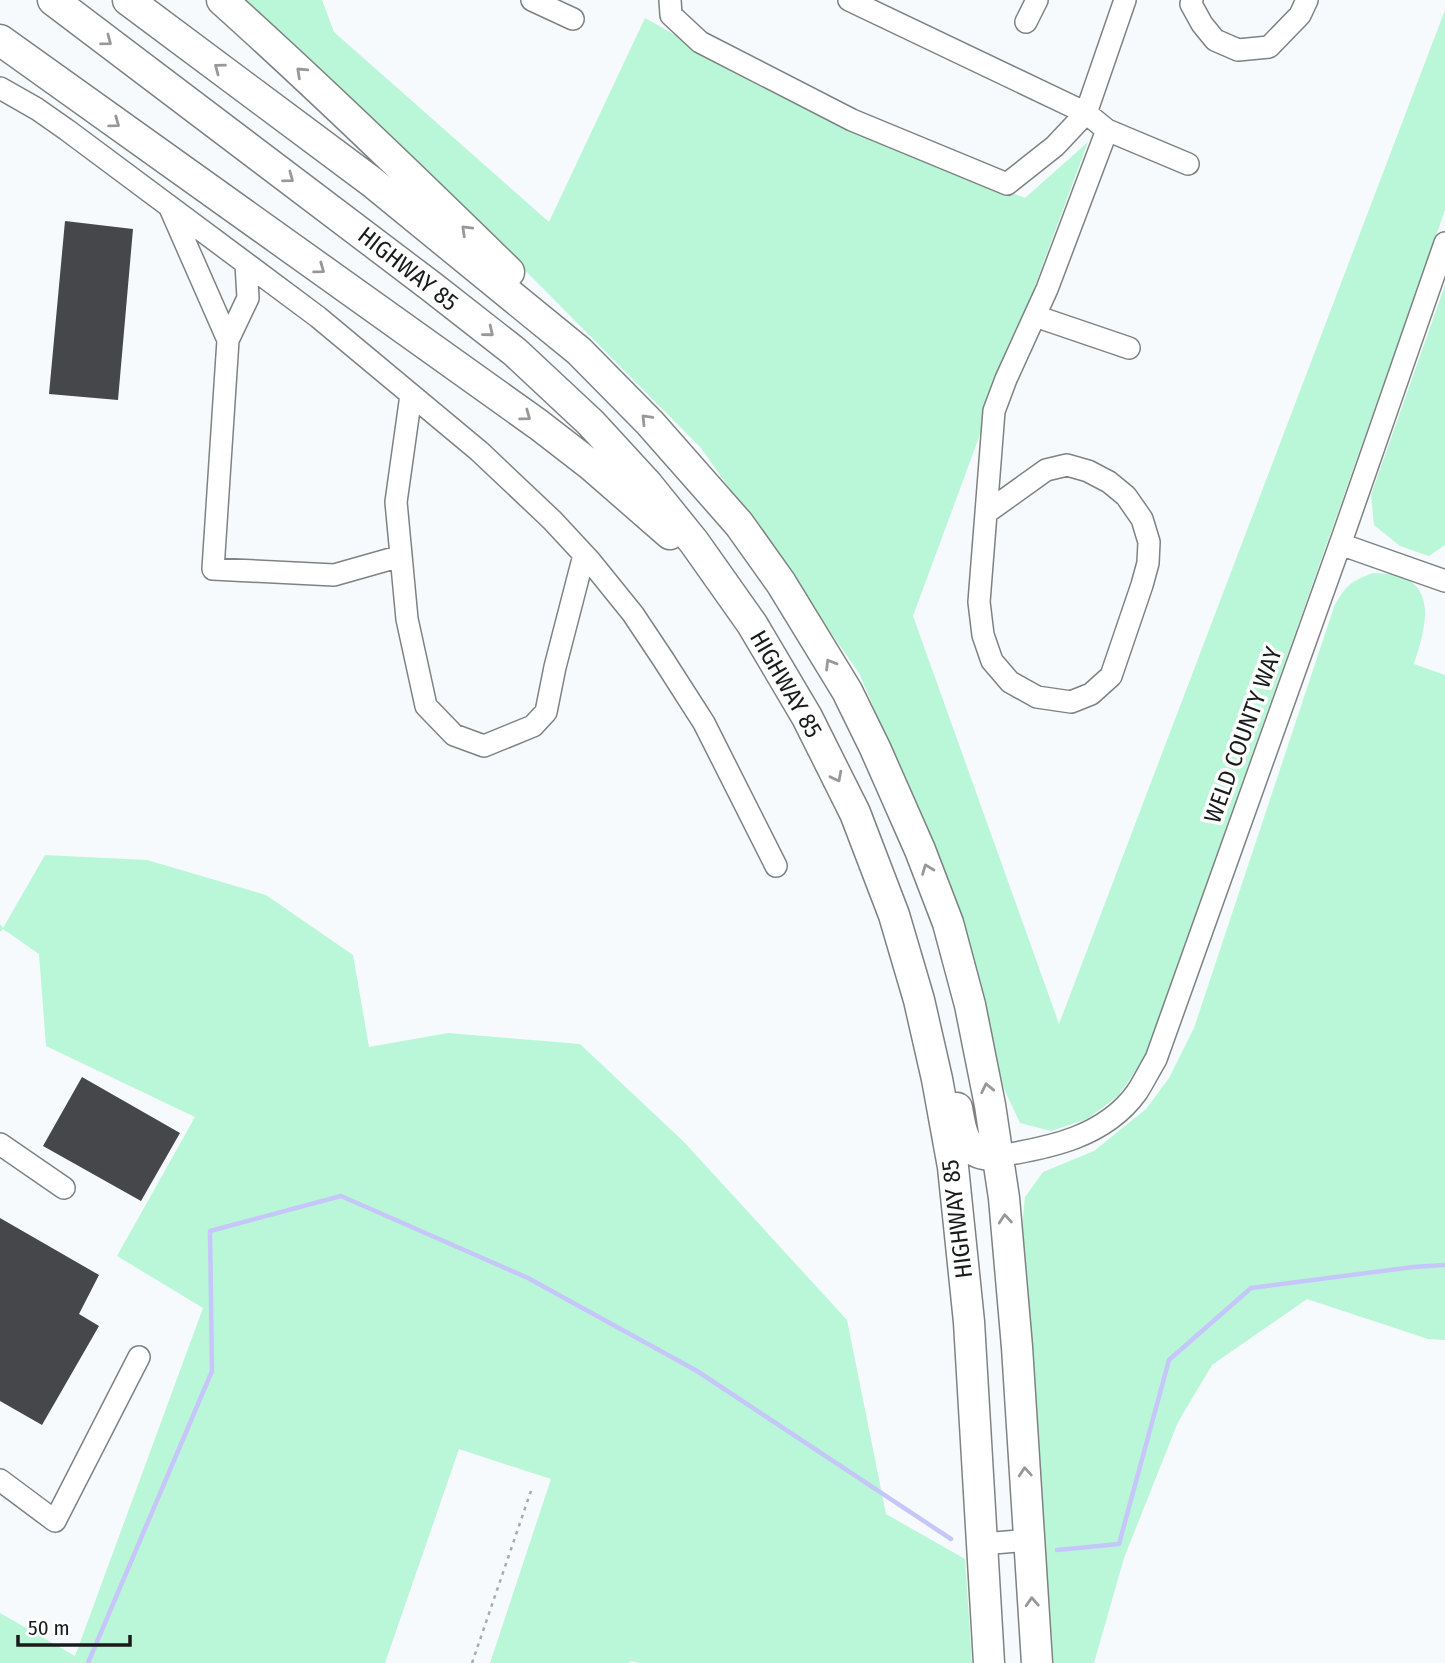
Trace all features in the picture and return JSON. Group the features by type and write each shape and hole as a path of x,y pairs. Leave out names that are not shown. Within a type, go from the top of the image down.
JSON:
{"highway":[{"name":"HIGHWAY 85","path":"53,0 515,352 591,423 648,485 694,542 752,624 807,717 856,813 894,915 919,1000 937,1079 953,1167 969,1322 989,1663"},
{"name":"HIGHWAY 85","path":"128,0 372,182 579,351 650,423 739,524 781,583 847,691 920,849 948,923 970,1005 990,1105 1004,1198 1017,1347 1037,1663"},
{"path":"222,0 523,285 579,351"},
{"path":"0,40 592,466 672,536 718,594 752,624"},
{"path":"885,891 910,925 931,986 964,1139 979,1153 998,1156"}],"street":[{"path":"532,0 573,19"},
{"path":"670,0 671,15 700,43 852,120 1007,184 1055,146 1086,113 1125,0"},
{"path":"849,0 1086,113 1107,130 1188,164"},
{"path":"1026,22 1037,0"},
{"path":"1192,0 1191,4 1202,24 1215,40 1238,50 1269,47 1300,15 1307,0"},
{"path":"0,88 67,130 318,317 479,452 552,520 633,614 663,659 704,723 776,866"},
{"path":"986,513 1046,470 1067,465 1088,471 1109,482 1126,496 1142,519 1149,542 1148,563 1142,585 1111,676 1091,694 1071,702 1037,697 1010,681 992,661 983,635 979,602 994,411 1047,289 1107,130"},
{"path":"169,206 228,340"},
{"name":"WELD COUNTY WAY","path":"998,1156 1042,1149 1101,1125 1121,1110 1137,1092 1156,1059 1445,243"},
{"path":"246,264 248,298 228,340 213,569 334,575 401,556"},
{"path":"1034,316 1129,348"},
{"path":"411,395 396,502 407,619 426,706 454,735 484,746 533,726 546,712 584,555"},
{"path":"1340,544 1445,581"},
{"path":"0,1143 64,1188"},
{"path":"0,1480 55,1521 139,1357"},
{"path":"982,1544 1029,1540"}],"path":[{"path":"472,1663 531,1488"}],"green space":[{"path":"235,0 322,0 334,32 549,222 645,18 823,118 1025,198 1088,142 913,616 1059,1024 1445,10 1445,210 1145,1057 1118,1096 1087,1119 1051,1131 1020,1123 1004,1089 953,895 859,673 701,448 494,239"},
{"path":"1445,285 1445,545 1429,556 1400,546 1374,525 1371,495"},
{"path":"1373,573 1400,576 1420,592 1424,602 1424,627 1414,664 1445,675 1445,1340 1428,1339 1307,1299 1212,1365 1178,1422 1124,1558 1094,1663 1052,1663 1022,1226 1025,1197 1043,1172 1094,1151 1146,1109 1169,1078 1194,1028 1334,607 1349,585"},
{"path":"45,855 147,860 266,895 353,955 369,1047 448,1033 580,1044 684,1142 847,1320 886,1514 965,1559 972,1663 490,1663 551,1479 459,1449 385,1663 0,1663 0,1613 75,1656 203,1308 117,1256 195,1117 46,1046 39,954 3,929 0,932 0,924 3,928"}],"building":[{"path":"65,221 133,229 118,400 49,394"},
{"path":"82,1077 180,1133 141,1201 43,1146"},
{"path":"0,1218 99,1275 79,1314 99,1326 42,1425 0,1401"}],"waterway":[{"path":"88,1663 212,1371 210,1231 341,1196 528,1278 697,1371 951,1539"},
{"path":"1057,1550 1119,1544 1169,1360 1251,1288 1445,1265"}]}
